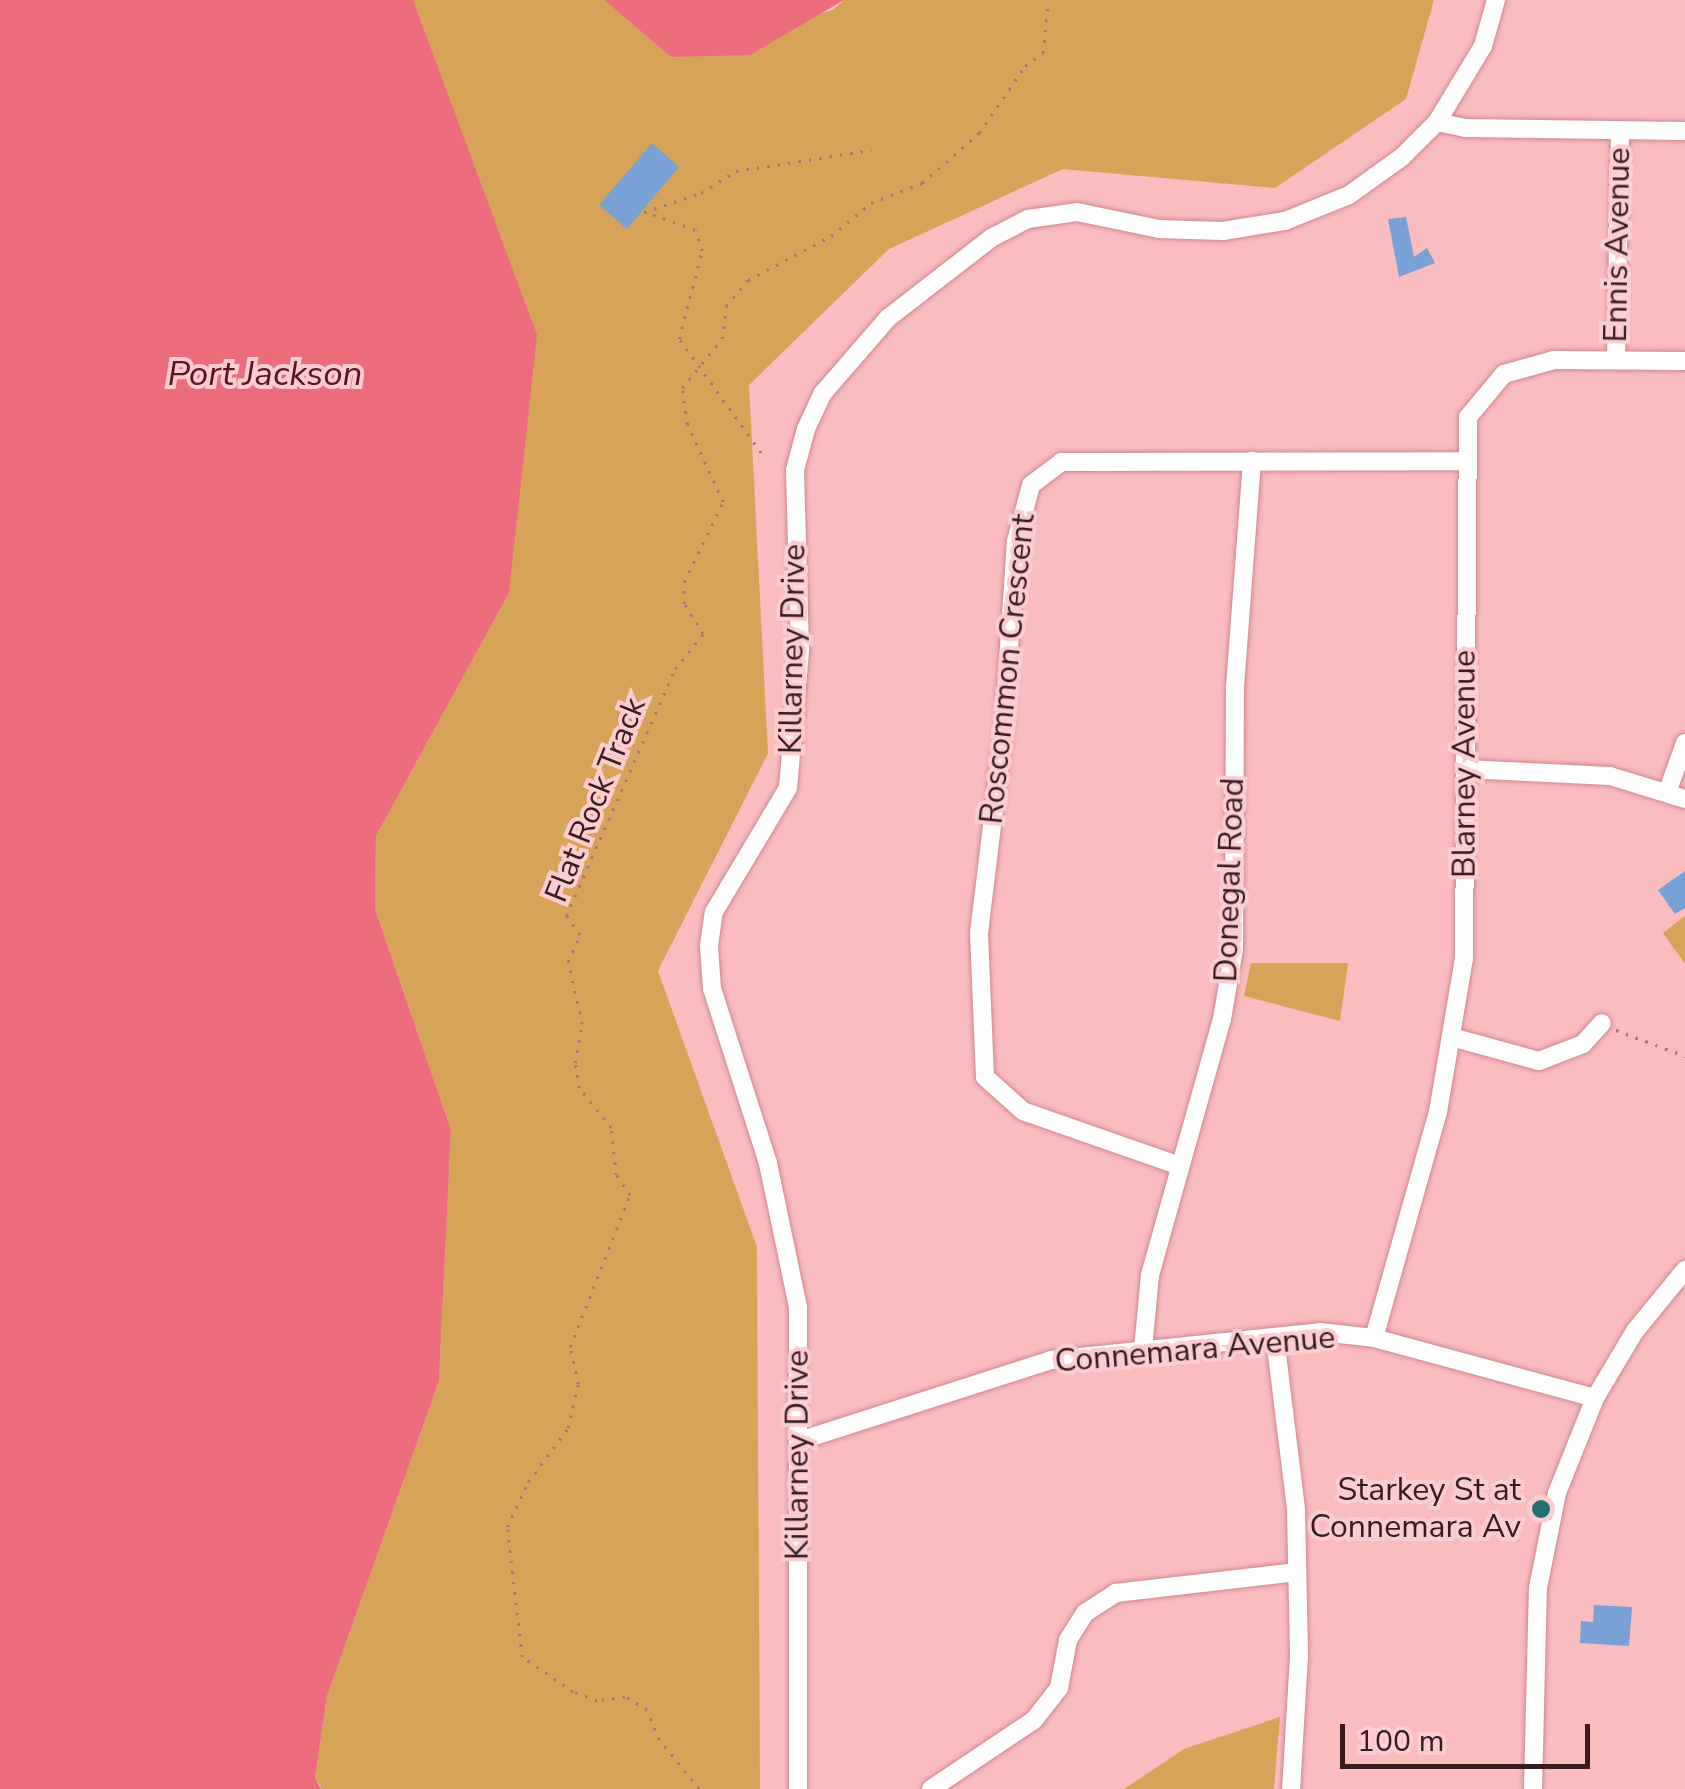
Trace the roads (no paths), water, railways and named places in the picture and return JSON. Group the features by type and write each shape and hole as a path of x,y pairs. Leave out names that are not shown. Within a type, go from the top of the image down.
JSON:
{"street":[{"name":"Killarney Drive","path":"798,1789 798,1307 768,1163 712,989 709,946 714,912 730,880 773,821 788,788 800,650 795,470 823,393 888,318 991,238 1028,220 1077,212 1159,229 1223,231 1286,221 1349,195 1402,158 1437,122 1483,46 1496,0"},
{"path":"1437,122 1685,131"},
{"name":"Ennis Avenue","path":"1616,360 1620,131"},
{"name":"Blarney Avenue","path":"1374,1338 1455,1038 1464,959 1464,460 1468,417 1504,374 1554,360 1685,361"},
{"name":"Donegal Road","path":"1144,1350 1150,1275 1222,1019 1234,949 1235,687 1252,460"},
{"name":"Roscommon Crescent","path":"1180,1166 1023,1112 985,1076 979,933 1004,726 1016,541 1031,485 1061,462 1464,460"},
{"path":"1465,769 1610,776 1677,795 1685,743"},
{"path":"1455,1038 1539,1061 1583,1044 1602,1022"},
{"path":"1533,1789 1538,1588 1557,1493 1595,1398 1635,1331 1685,1270"},
{"name":"Connemara Avenue","path":"800,1441 1051,1360 1320,1332 1374,1338 1595,1398"},
{"path":"1275,1338 1297,1572 1291,1789"},
{"path":"931,1789 1034,1720 1059,1688 1068,1640 1085,1614 1116,1593 1297,1572"}],"water":[{"name":"Port Jackson","path":"0,0 413,0 537,335 509,593 376,836 375,909 451,1130 439,1381 327,1696 315,1778 321,1789 0,1789"},
{"path":"604,0 844,0 750,55 671,57"}],"place":[{"name":"Starkey St at Connemara Av","path":"1541,1509"}]}
